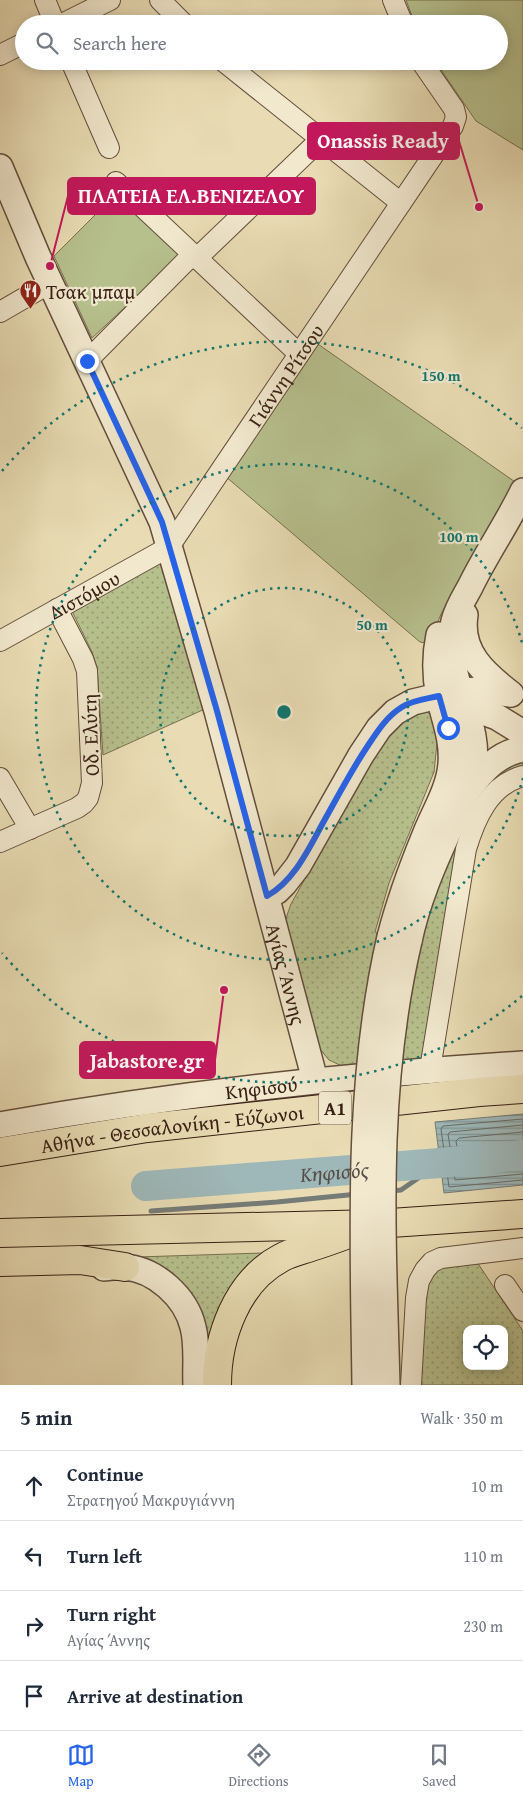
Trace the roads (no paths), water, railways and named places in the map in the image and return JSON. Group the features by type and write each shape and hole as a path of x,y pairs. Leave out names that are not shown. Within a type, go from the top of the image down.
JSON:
{"highway":[{"name":"Αθήνα - Θεσσαλονίκη - Εύζωνοι","path":"0,1152 147,1128 479,1092 523,1089"},
{"path":"0,1233 376,1224 523,1214"},
{"path":"216,1385 219,1352 228,1324 238,1301 260,1273 282,1258 376,1224"},
{"path":"0,1262 80,1260 124,1267"}],"street":[{"path":"45,0 51,15"},
{"path":"80,15 110,0"},
{"path":"160,0 175,15"},
{"path":"393,0 399,15"},
{"path":"0,55 15,48"},
{"path":"75,70 110,148"},
{"path":"234,70 401,203"},
{"name":"Γιάννη Ρίτσου","path":"169,547 453,126 456,117 451,104 427,70"},
{"path":"87,361 194,257 321,139"},
{"name":"Αγίας Άννης","path":"0,167 50,283 162,522 217,711 315,1080"},
{"path":"116,182 298,354"},
{"path":"0,312 50,283"},
{"path":"469,789 475,762 474,733 454,697 436,672 438,641 440,631 452,606 473,580 523,491"},
{"name":"Διστόμου","path":"0,641 169,547"},
{"path":"473,580 464,618 465,634 469,647 474,659 485,673 516,699"},
{"name":"Οδ. Ελύτη","path":"0,842 77,808 84,803 91,790 87,671 58,609"},
{"path":"267,896 277,891 298,866 361,755 387,718 408,704 454,697 480,690 516,699"},
{"path":"454,697 497,717 523,733"},
{"path":"386,1385 382,1186 388,1055 399,939 404,889 449,775 451,765 448,728 454,697"},
{"path":"365,1385 363,1186 370,1054 375,1015 399,939 414,916 443,843 469,789 477,777 496,760 508,753 523,749"},
{"path":"430,1070 466,849 473,828 486,803 496,792 513,780 523,776"},
{"path":"0,778 30,829"},
{"name":"Κηφισού","path":"0,1124 124,1105 315,1080 523,1064"},
{"path":"411,1385 416,1298 419,1281 425,1270 432,1262 441,1258 523,1248"},
{"path":"0,1275 124,1267 156,1278 175,1294 191,1318 195,1335 196,1385"},
{"path":"505,1285 523,1311"}],"water":[{"path":"523,1114 523,1185 444,1193 435,1122"}],"waterway":[{"name":"Κηφισός","path":"146,1186 523,1155"},
{"path":"391,1191 401,1190 440,1163"},
{"path":"151,1211 358,1194"}],"place":[{"name":"Onassis Ready","path":"479,207"},
{"name":"ΠΛΑΤΕΙΑ ΕΛ.ΒΕΝΙΖΕΛΟΥ","path":"50,266"},
{"name":"Τσακ μπαμ","path":"30,310"},
{"name":"Jabastore.gr","path":"224,990"}]}
